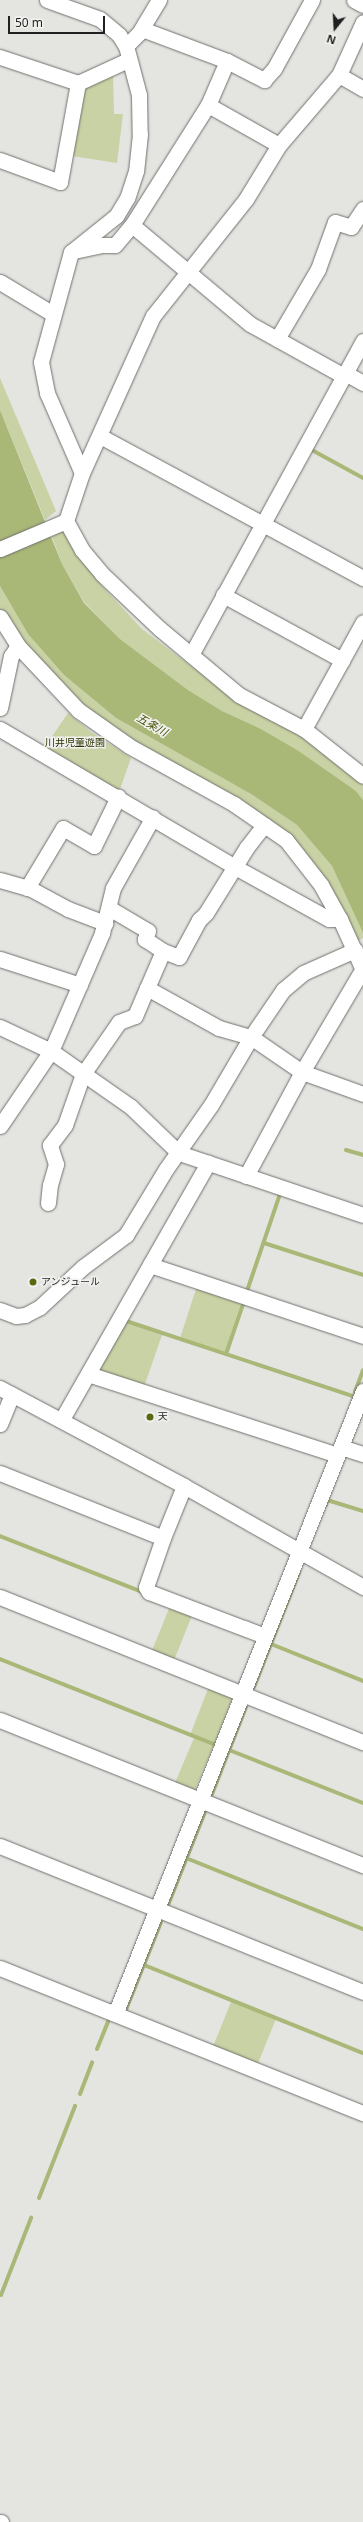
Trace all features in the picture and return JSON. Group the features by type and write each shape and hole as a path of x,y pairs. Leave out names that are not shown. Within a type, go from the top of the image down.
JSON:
{"street":[{"path":"47,0 100,19 119,35 127,53 139,95 140,111 136,171 127,198 116,216 71,252 41,362 47,392 82,473"},
{"path":"0,160 60,182 78,83 127,53 159,0"},
{"path":"142,29 227,61 264,80 274,69 312,0"},
{"path":"354,0 363,5"},
{"path":"0,549 61,523 153,316 246,199 279,145 339,75 363,22"},
{"path":"0,57 78,83"},
{"path":"71,252 103,245 115,245 132,225 208,105 227,61"},
{"path":"339,75 363,89"},
{"path":"208,105 279,145"},
{"path":"136,171 149,197"},
{"path":"277,339 318,269 335,222 351,227 363,210"},
{"path":"132,225 250,324 363,382"},
{"path":"0,282 53,314"},
{"path":"190,655 261,523 363,341"},
{"path":"100,436 363,578"},
{"path":"61,523 102,574 128,601 190,655 239,694 304,729 363,776"},
{"path":"223,595 342,660"},
{"path":"0,617 18,646 78,710 129,746 234,804 286,840 321,885 355,950 363,970 302,1072 246,1176"},
{"path":"304,729 363,622"},
{"path":"0,708 11,656 18,646"},
{"path":"0,729 153,817 235,867 329,919 340,919"},
{"path":"27,888 63,828 94,846 118,797"},
{"path":"0,1126 5,1109 51,1051 80,986 105,923 108,908 121,871 153,817"},
{"path":"108,908 148,931 145,939 163,951 180,956 199,920 264,825"},
{"path":"0,880 27,888 68,909 105,923"},
{"path":"0,1310 16,1316 25,1315 40,1307 83,1267 126,1235 166,1169 179,1153 212,1105 251,1038 283,990 303,973 355,950"},
{"path":"48,1203 50,1185 56,1164 50,1145 65,1125 83,1074 119,1022 135,1016 163,951"},
{"path":"0,959 80,986"},
{"path":"147,988 219,1028 251,1038 302,1072 363,1094"},
{"path":"0,1027 51,1051 131,1107 179,1153 363,1215"},
{"path":"62,1419 208,1163"},
{"path":"150,1265 363,1336"},
{"path":"88,1374 339,1451 363,1454"},
{"path":"0,1424 6,1391 62,1419 184,1486 363,1588"},
{"path":"116,2014 363,1391"},
{"path":"0,1473 163,1538"},
{"path":"184,1486 163,1538 146,1587 148,1592 265,1636"},
{"path":"0,1597 363,1742"},
{"path":"0,1720 363,1865"},
{"path":"0,1846 363,1992"},
{"path":"0,1968 363,2113"}],"green space":[{"path":"113,74 114,114 123,114 117,163 72,156 83,88"},
{"path":"0,378 56,511 45,520 0,410"},
{"path":"64,531 102,586 142,629 212,682 305,734 363,781 363,800 356,791 259,728 222,711 188,690 120,639 84,602 62,564 51,534"},
{"path":"0,586 28,634 64,675 116,718 251,794 297,825 332,866 363,933 363,938 355,943 288,836 176,768 80,704 51,677 5,619 0,609"},
{"name":"川井児童遊園","path":"68,713 91,732 131,758 119,792 44,748"},
{"path":"197,1286 242,1301 225,1353 180,1338"},
{"path":"123,1322 162,1335 144,1387 99,1372 97,1368"},
{"path":"170,1606 192,1615 174,1660 152,1651"},
{"path":"209,1686 233,1695 215,1743 191,1734"},
{"path":"194,1738 213,1746 194,1791 175,1783"},
{"path":"231,2002 276,2020 258,2064 213,2047"}],"water":[{"name":"五条川","path":"0,410 62,564 84,603 120,639 188,690 222,711 259,728 297,750 356,791 363,800 363,933 332,866 297,825 251,794 116,718 64,675 28,634 0,586"}],"waterway":[{"path":"310,449 363,478"},
{"path":"346,1150 363,1155"},
{"path":"247,1291 280,1194"},
{"path":"264,1243 363,1275"},
{"path":"226,1354 244,1301"},
{"path":"126,1321 353,1396"},
{"path":"355,1392 363,1370"},
{"path":"326,1505 327,1500 363,1511"},
{"path":"0,1536 145,1593"},
{"path":"254,1687 299,1572"},
{"path":"271,1644 363,1681"},
{"path":"0,1659 216,1745"},
{"path":"212,1794 246,1707"},
{"path":"229,1750 363,1803"},
{"path":"168,1905 205,1812"},
{"path":"186,1858 363,1929"},
{"path":"125,2012 161,1922"},
{"path":"144,1965 363,2053"},
{"path":"97,2049 109,2019"},
{"path":"80,2094 92,2062"},
{"path":"39,2198 75,2106"},
{"path":"1,2295 31,2218"}],"place":[{"name":"アンジュール","path":"33,1282"},
{"name":"天","path":"150,1417"}]}
